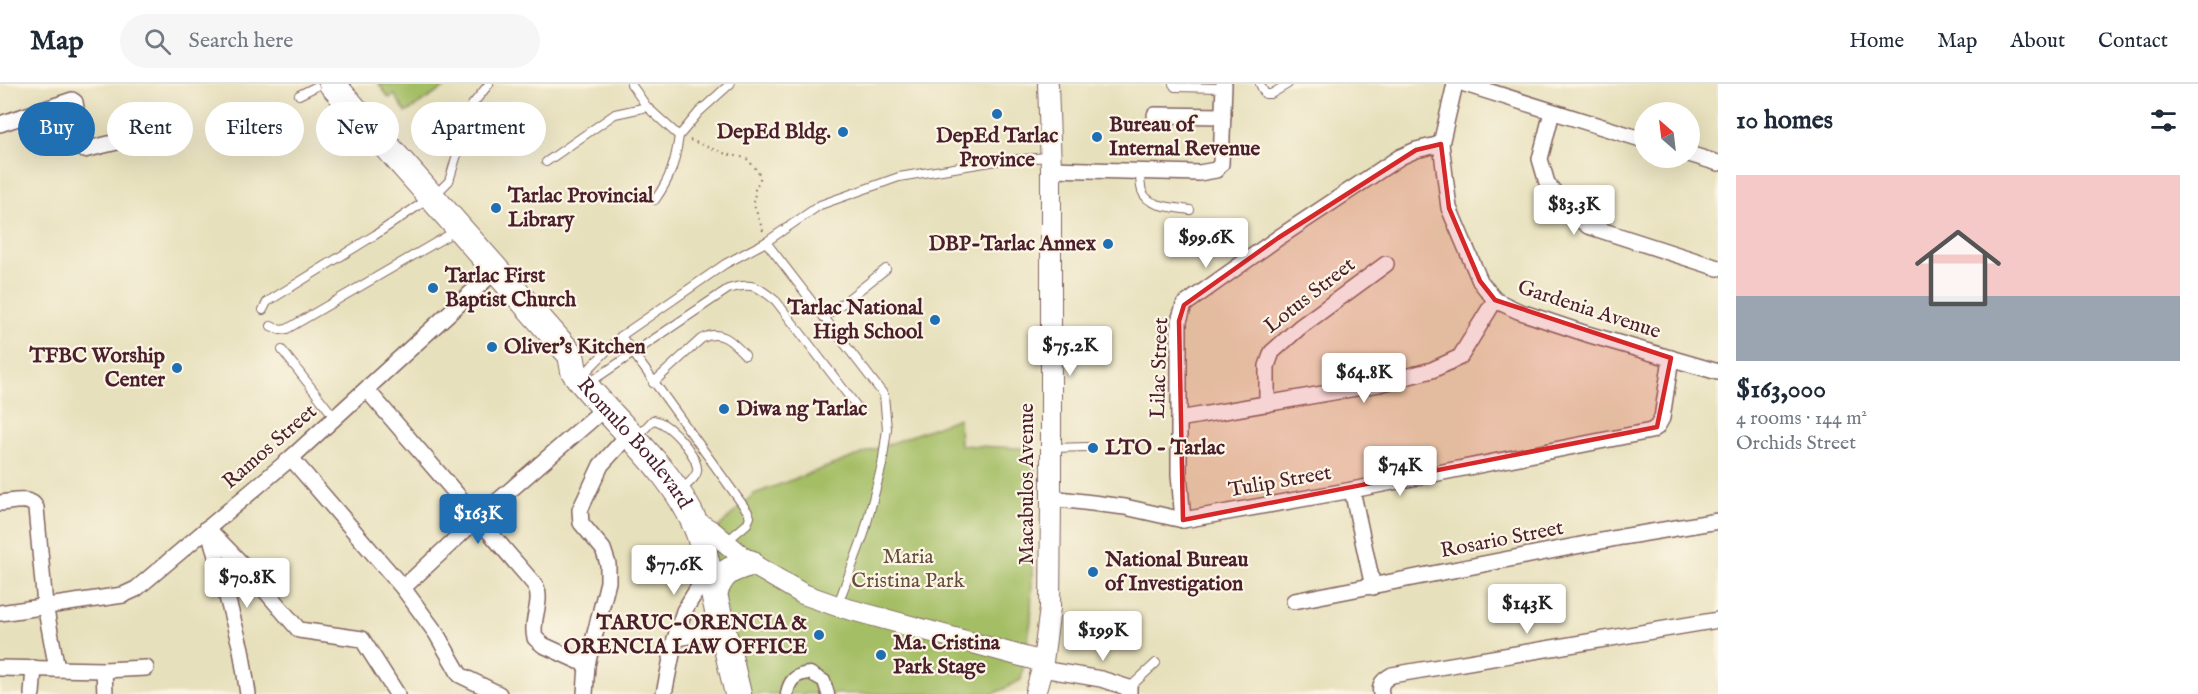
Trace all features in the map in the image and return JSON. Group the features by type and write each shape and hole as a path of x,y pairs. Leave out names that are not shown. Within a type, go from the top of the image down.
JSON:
{"highway":[{"name":"Romulo Boulevard","path":"315,87 426,200 491,275"},
{"name":"Romulo Boulevard","path":"426,200 447,236 491,275 571,355 579,378 678,492 694,520 712,581 738,694"},
{"path":"712,581 733,568 750,563"}],"street":[{"name":"Macabulos Avenue","path":"1041,680 1050,608 1052,498 1048,84"},
{"name":"Gardenia Avenue","path":"1455,84 1441,144 1449,208 1480,281 1495,300 1518,311 1587,334 1718,372"},
{"path":"1465,84 1634,137"},
{"path":"1050,163 1140,171 1199,173 1216,170 1221,164 1224,86"},
{"path":"0,124 72,100 75,102 84,150 107,144"},
{"path":"1552,112 1540,159 1547,183 1569,211 1588,226 1718,268"},
{"path":"1155,115 1223,116"},
{"name":"Lilac Street","path":"1183,520 1179,474 1179,321 1184,305 1278,238 1400,157 1416,150 1441,144"},
{"path":"1700,157 1718,163"},
{"name":"Lotus Street","path":"1268,404 1268,366 1272,352 1300,327 1386,264"},
{"name":"Ramos Street","path":"0,613 123,595 136,589 291,458 491,275"},
{"path":"1179,419 1379,384 1432,370 1460,357 1495,300"},
{"name":"Tulip Street","path":"1052,498 1125,507 1183,520 1352,490 1651,431 1662,418 1671,358"},
{"path":"367,390 538,590 539,596 534,617 535,638 543,645 587,665"},
{"path":"403,588 477,519 605,408"},
{"path":"585,694 587,665 608,582 608,564 603,549 581,523 580,510 601,465 632,437"},
{"path":"291,458 403,588 436,633 470,694"},
{"path":"1352,490 1373,587"},
{"path":"0,503 30,501 36,508 45,605 57,669"},
{"path":"694,520 750,563 803,594 1041,680 1101,679 1129,691"},
{"name":"Rosario Street","path":"1294,601 1622,537 1718,521"},
{"path":"208,530 241,649 248,694"},
{"path":"208,530 244,566 299,630 356,636 362,639 397,694"},
{"path":"664,694 675,639 684,611 712,581"},
{"path":"1381,694 1380,687 1383,680 1392,675 1718,620"},
{"path":"675,639 698,634 724,633"},
{"path":"0,668 104,670 146,668"},
{"path":"32,694 34,668"},
{"path":"104,670 105,694"},
{"path":"787,694 790,682 795,677 810,673 824,681 828,694"},
{"path":"460,675 499,694"}],"lane":[{"path":"263,310 267,302 426,200 449,181 472,105 489,84"},
{"path":"631,84 647,106 679,136"},
{"path":"655,200 668,182 674,165 679,136 699,112 730,84"},
{"path":"1173,84 1175,87 1224,86"},
{"path":"1260,84 1265,94 1271,94 1288,84"},
{"path":"546,162 615,114 647,106"},
{"path":"579,378 621,336 725,264 766,242 820,205 899,177 997,161 1050,163"},
{"path":"1140,171 1142,191 1147,198 1160,205 1190,210"},
{"path":"271,326 280,330 287,329 447,236"},
{"path":"766,242 884,396 887,429 882,465 864,534 837,606"},
{"path":"824,318 886,269"},
{"path":"579,378 632,355 728,290 743,285 759,287 776,301 861,412"},
{"path":"653,382 701,339 710,334 722,336 735,343 745,354"},
{"path":"621,336 632,355 748,512 750,517 747,524 726,543"},
{"path":"282,350 335,418"},
{"path":"632,437 653,420 660,421 668,426 686,447 697,467 696,475 678,492"},
{"path":"1051,448 1088,447"},
{"path":"1129,691 1156,663"}],"path":[{"path":"679,136 726,154 746,158 758,171 760,179 755,189 754,205 766,242"}],"highlighted area":[{"path":"1441,144 1449,208 1480,281 1495,300 1671,358 1657,427 1183,520 1179,321 1184,305 1278,238 1416,150"}],"green space":[{"path":"379,84 450,84 423,102 411,102 411,110 406,113 395,95 389,98"},
{"name":"Maria Cristina Park","path":"959,418 960,445 1035,449 1031,621 1021,680 994,694 748,694 707,538 754,494"}],"place":[{"name":"DepEd Tarlac Province","path":"997,114"},
{"name":"DepEd Bldg.","path":"843,132"},
{"name":"Bureau of Internal Revenue","path":"1097,137"},
{"name":"Tarlac Provincial Library","path":"496,208"},
{"name":"DBP-Tarlac Annex","path":"1108,244"},
{"name":"Tarlac First Baptist Church","path":"433,288"},
{"name":"Tarlac National High School","path":"935,320"},
{"name":"Oliver's Kitchen","path":"492,347"},
{"name":"TFBC Worship Center","path":"177,368"},
{"name":"Diwa ng Tarlac","path":"724,409"},
{"name":"LTO - Tarlac","path":"1093,448"},
{"name":"National Bureau of Investigation","path":"1093,572"},
{"name":"TARUC-ORENCIA & ORENCIA LAW OFFICE","path":"819,635"},
{"name":"Ma. Cristina Park Stage","path":"881,655"}]}
